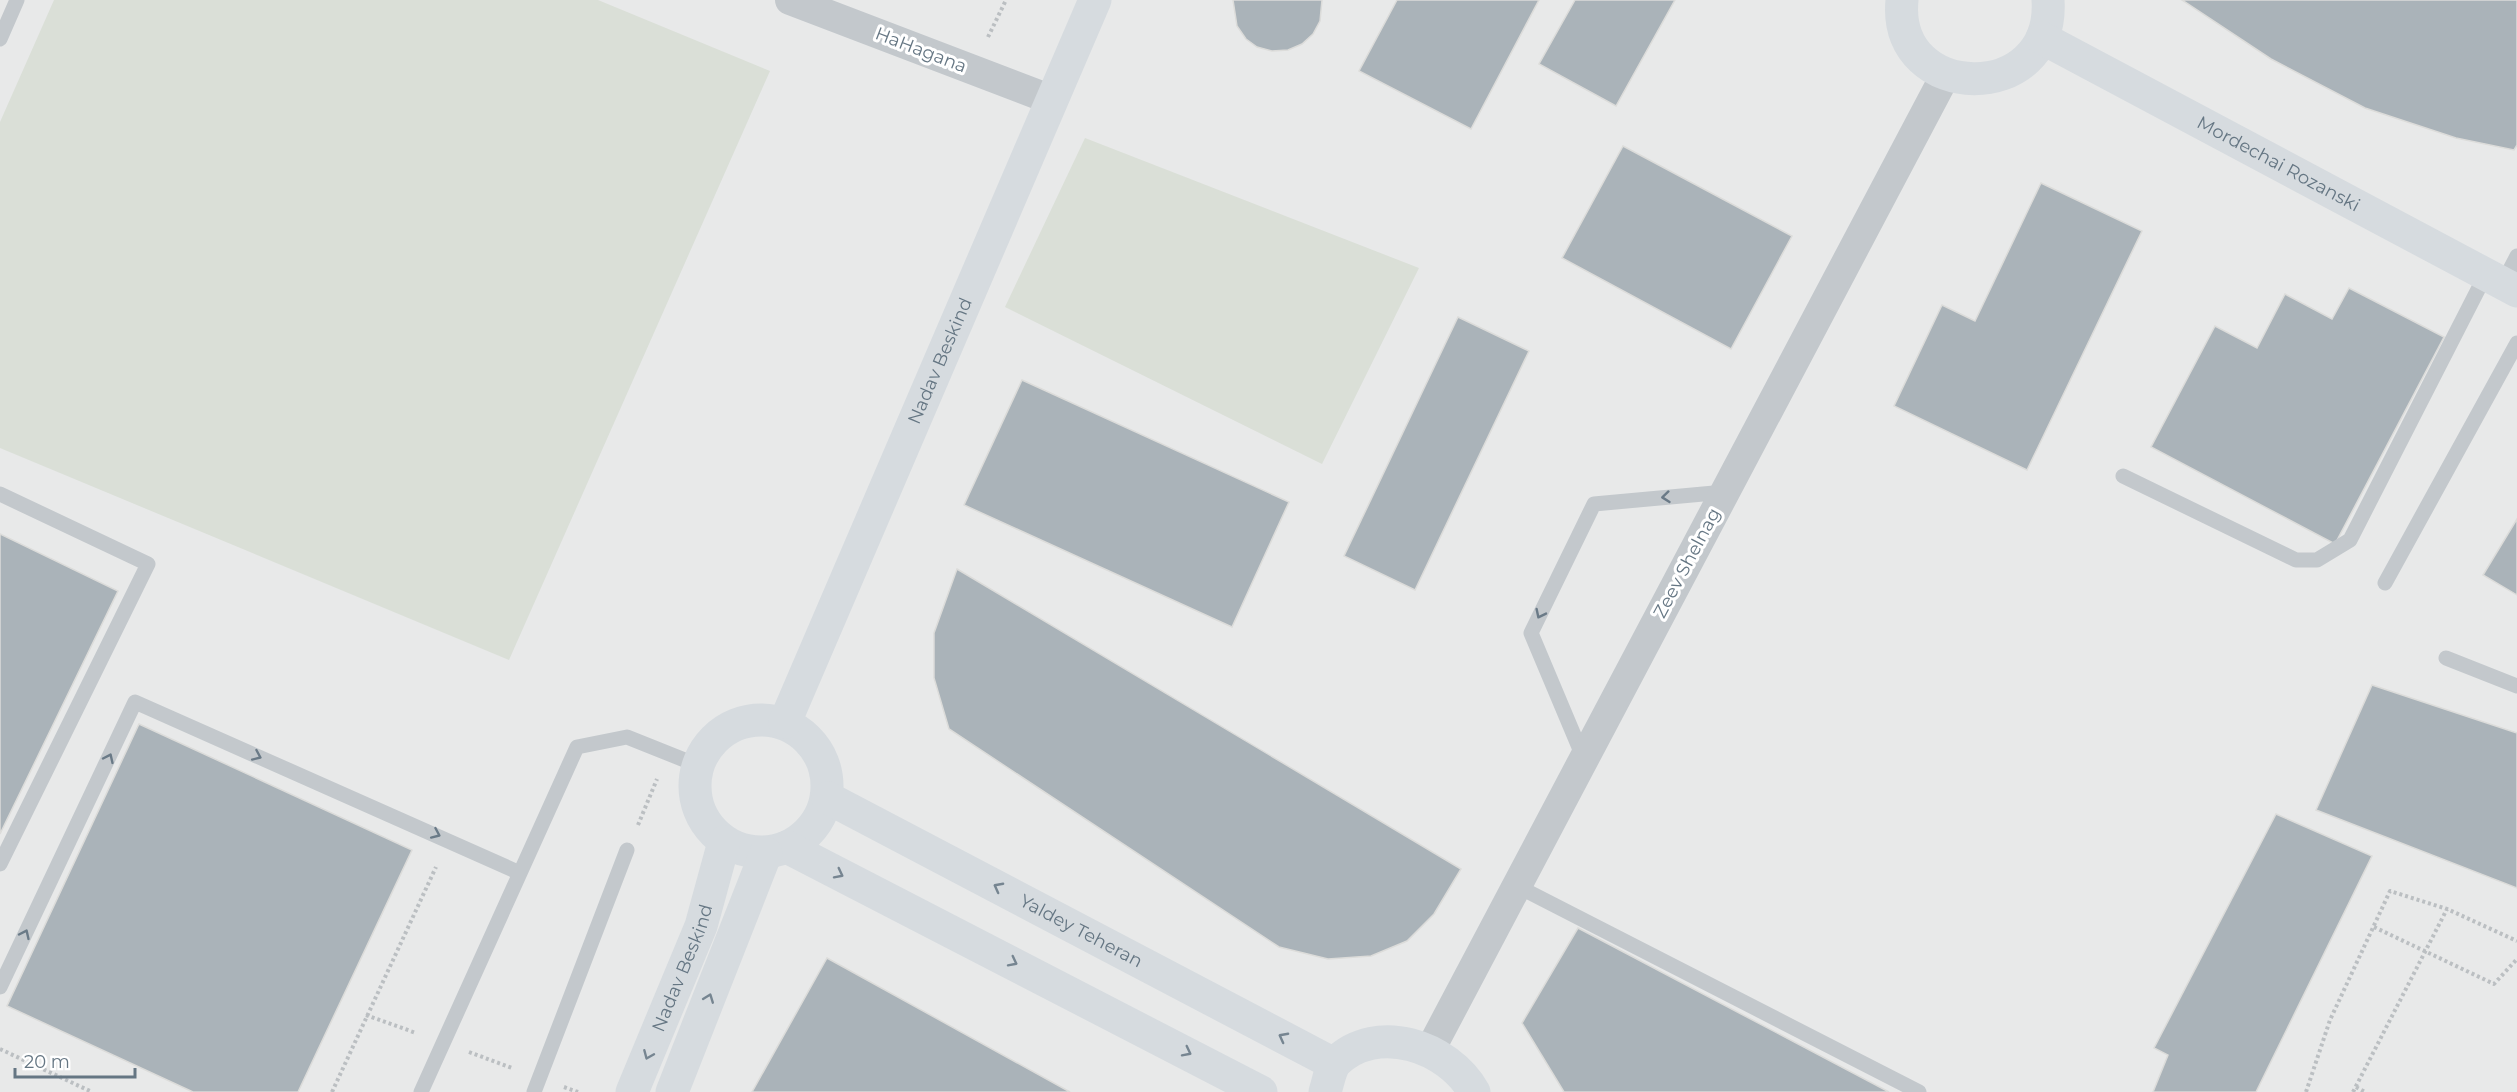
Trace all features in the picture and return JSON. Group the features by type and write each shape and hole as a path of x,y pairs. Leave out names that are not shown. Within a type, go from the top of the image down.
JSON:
{"street":[{"name":"HaHagana","path":"790,0 1052,100"},
{"name":"Nadav Beskind","path":"785,722 1095,0"},
{"path":"1902,0 1901,12 1906,35 1918,55 1946,74 1959,79 1984,80 2008,73 2028,59 2042,38 2049,14 2048,0"},
{"name":"Mordechai Rozanski","path":"2042,38 2506,276"},
{"name":"Zeev Shelnag","path":"1429,1052 1946,74"},
{"path":"766,719 785,722 806,737 819,754 827,775 828,798 819,818 802,840 776,850 745,851 724,842 708,827 697,808 693,786 683,759 708,745 724,730 744,721 766,719"},
{"name":"Yaldey Teheran","path":"828,798 1330,1078"},
{"name":"Nadav Beskind","path":"632,1092 701,926 724,842"},
{"name":"Nadav Beskind","path":"672,1092 776,850"},
{"path":"776,850 1261,1092"},
{"path":"1330,1078 1359,1045 1381,1041 1403,1042 1429,1052 1461,1075 1474,1092"}],"lane":[{"path":"0,39 17,0"},
{"path":"2123,476 2296,560 2317,560 2350,540 2506,276"},
{"path":"2385,583 2517,343"},
{"path":"1584,759 1531,633 1594,504 1725,492"},
{"path":"0,494 148,564 0,864"},
{"path":"2446,658 2517,686"},
{"path":"0,987 135,702 520,873"},
{"path":"421,1092 577,747 627,737 683,759"},
{"path":"534,1092 627,850"},
{"path":"1516,886 1919,1092"}],"path":[{"path":"627,850 683,759"},
{"path":"332,1092 448,840"},
{"path":"2306,1092 2330,1020 2390,891 2447,909 2517,941"},
{"path":"2353,1092 2447,909"},
{"path":"2374,927 2494,984 2517,959"},
{"path":"0,1049 92,1092"},
{"path":"2356,1087 2365,1092"}],"shaded area":[{"path":"0,0 2517,0 2517,1092 0,1092"},
{"path":"54,0 598,0 770,71 509,660 0,448 0,122"},
{"path":"1085,138 1419,268 1322,464 1005,307"}],"building":[{"path":"1233,0 1322,0 1320,21 1313,34 1302,44 1288,50 1272,51 1257,47 1246,39 1237,26"},
{"path":"1397,0 1539,0 1471,129 1359,71"},
{"path":"1575,0 1675,0 1616,106 1539,64"},
{"path":"2182,0 2517,0 2517,145 2514,150 2456,138 2365,108 2271,59"},
{"path":"1623,146 1792,236 1731,349 1562,258"},
{"path":"2041,183 2142,231 2027,470 1894,406 1942,305 1975,321"},
{"path":"2349,288 2444,337 2335,544 2151,447 2215,326 2257,348 2285,294 2332,319"},
{"path":"1458,317 1529,351 1415,590 1344,556"},
{"path":"1022,380 1289,502 1232,627 964,505"},
{"path":"2517,519 2517,595 2483,575"},
{"path":"0,534 118,591 0,834"},
{"path":"957,569 1461,869 1434,914 1407,941 1371,956 1328,959 1279,947 949,729 934,678 934,633"},
{"path":"2372,685 2517,733 2517,888 2316,810"},
{"path":"139,724 412,850 298,1092 193,1092 7,1006"},
{"path":"2276,814 2372,856 2256,1092 2153,1092 2168,1055 2154,1048"},
{"path":"1578,928 1889,1092 1564,1092 1522,1023"},
{"path":"827,958 1070,1092 752,1092"}]}
